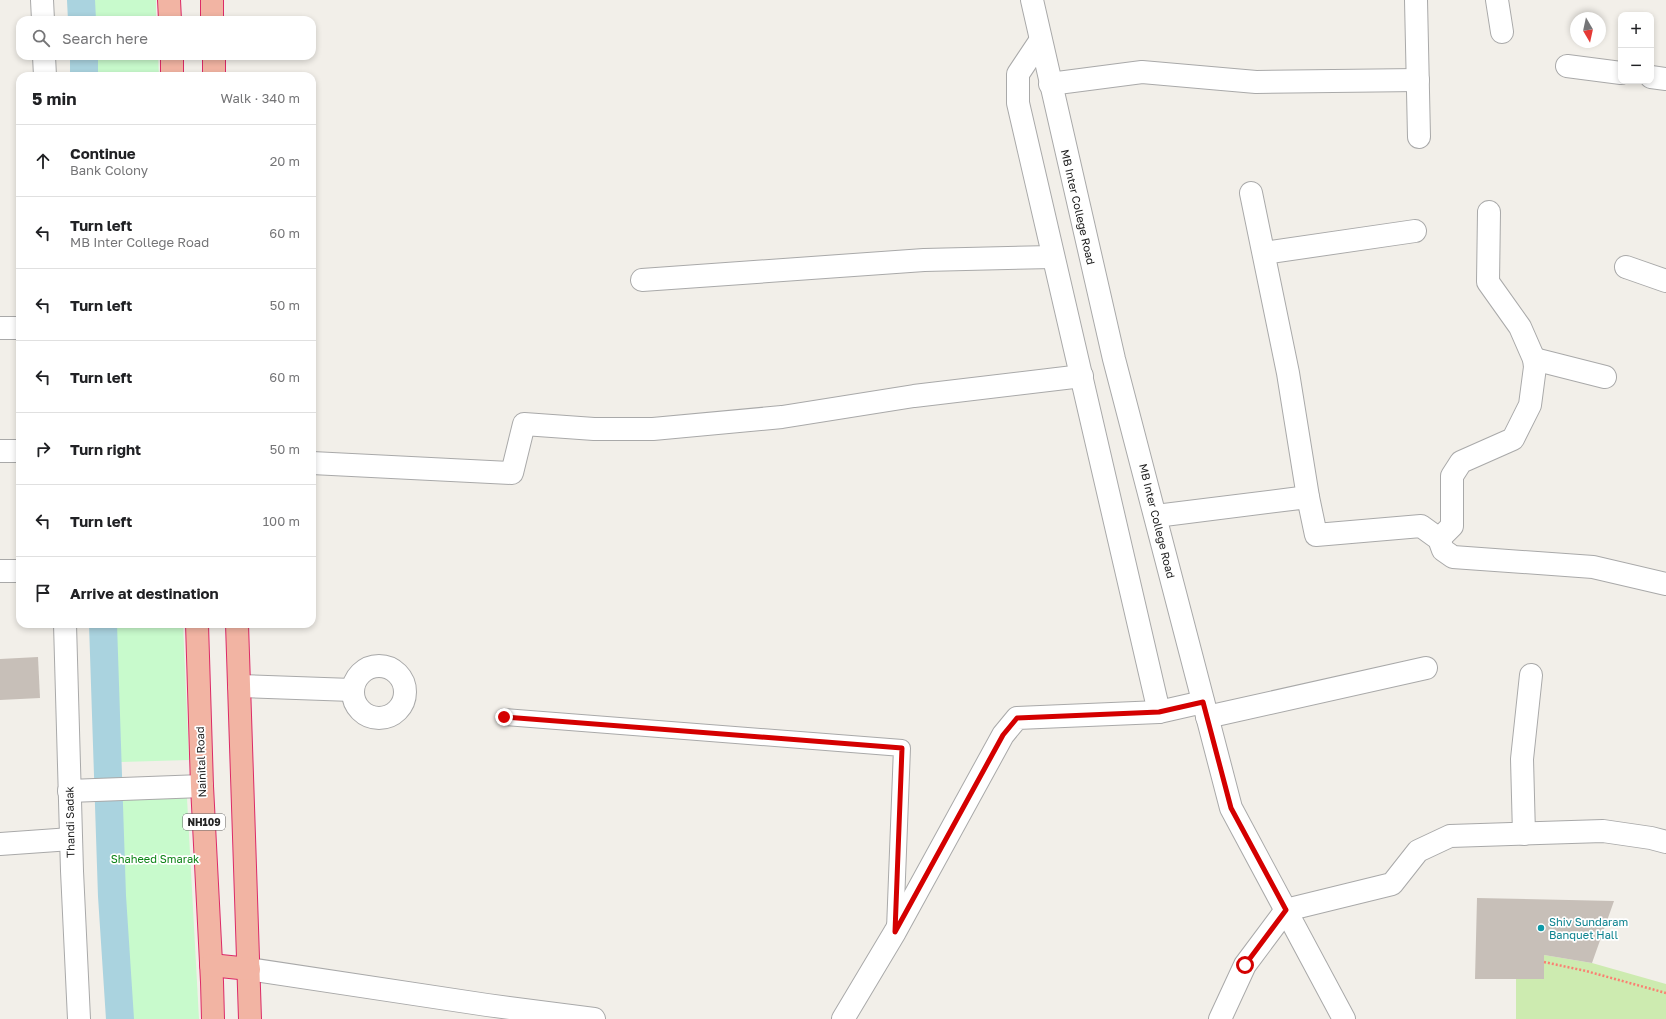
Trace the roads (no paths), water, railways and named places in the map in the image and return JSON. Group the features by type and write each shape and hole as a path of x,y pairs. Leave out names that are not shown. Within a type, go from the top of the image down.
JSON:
{"highway":[{"path":"169,0 170,16"},
{"path":"212,0 212,16"},
{"path":"172,60 172,72"},
{"path":"214,60 214,72"},
{"name":"Nainital Road","path":"197,628 202,786 213,1019"},
{"path":"237,628 250,1019"},
{"path":"211,965 249,969"}],"street":[{"path":"42,0 43,16"},
{"name":"MB Inter College Road","path":"1032,0 1040,41 1114,358 1231,808 1344,1019"},
{"path":"1416,0 1419,137"},
{"path":"1497,0 1502,32"},
{"path":"1040,41 1018,74 1018,103 1159,712"},
{"path":"44,60 45,72"},
{"path":"1567,66 1618,73"},
{"path":"1050,84 1142,72 1256,82 1418,80"},
{"path":"1654,77 1666,79"},
{"path":"1251,193 1288,373 1308,497 1316,535 1421,526 1439,540 1443,550 1453,557 1593,567 1666,584"},
{"path":"1439,540 1452,526 1452,476 1460,462 1513,439 1530,405 1535,367 1534,359 1520,328 1488,282 1489,212"},
{"path":"1264,252 1415,231"},
{"path":"642,280 924,260 1053,257"},
{"path":"1626,267 1666,281"},
{"path":"0,328 16,328"},
{"path":"1534,359 1605,377"},
{"path":"316,463 512,473 524,424 594,429 653,429 782,417 914,396 1082,376"},
{"path":"0,451 16,451"},
{"path":"1156,516 1308,497"},
{"path":"0,571 16,571"},
{"name":"Thandi Sadak","path":"65,628 71,839 79,1019"},
{"path":"843,1019 895,932 1003,735 1017,718 1205,709 1426,668"},
{"path":"1524,834 1522,759 1531,675"},
{"path":"239,686 352,690"},
{"path":"70,791 202,786"},
{"path":"1220,1019 1245,965 1286,910 1392,884 1418,851 1450,836 1603,832 1651,838 1666,842"},
{"path":"0,844 71,839"},
{"path":"249,969 487,1006 594,1019"}],"lane":[{"path":"504,717 902,748 895,932"}],"waterway":[{"path":"81,0 82,16"},
{"path":"84,60 84,72"},
{"path":"103,628 112,896 120,1019"}],"place":[{"name":"Shiv Sundaram Banquet Hall","path":"1541,928"}],"park label":[{"name":"Shaheed Smarak","path":"155,859"}]}
